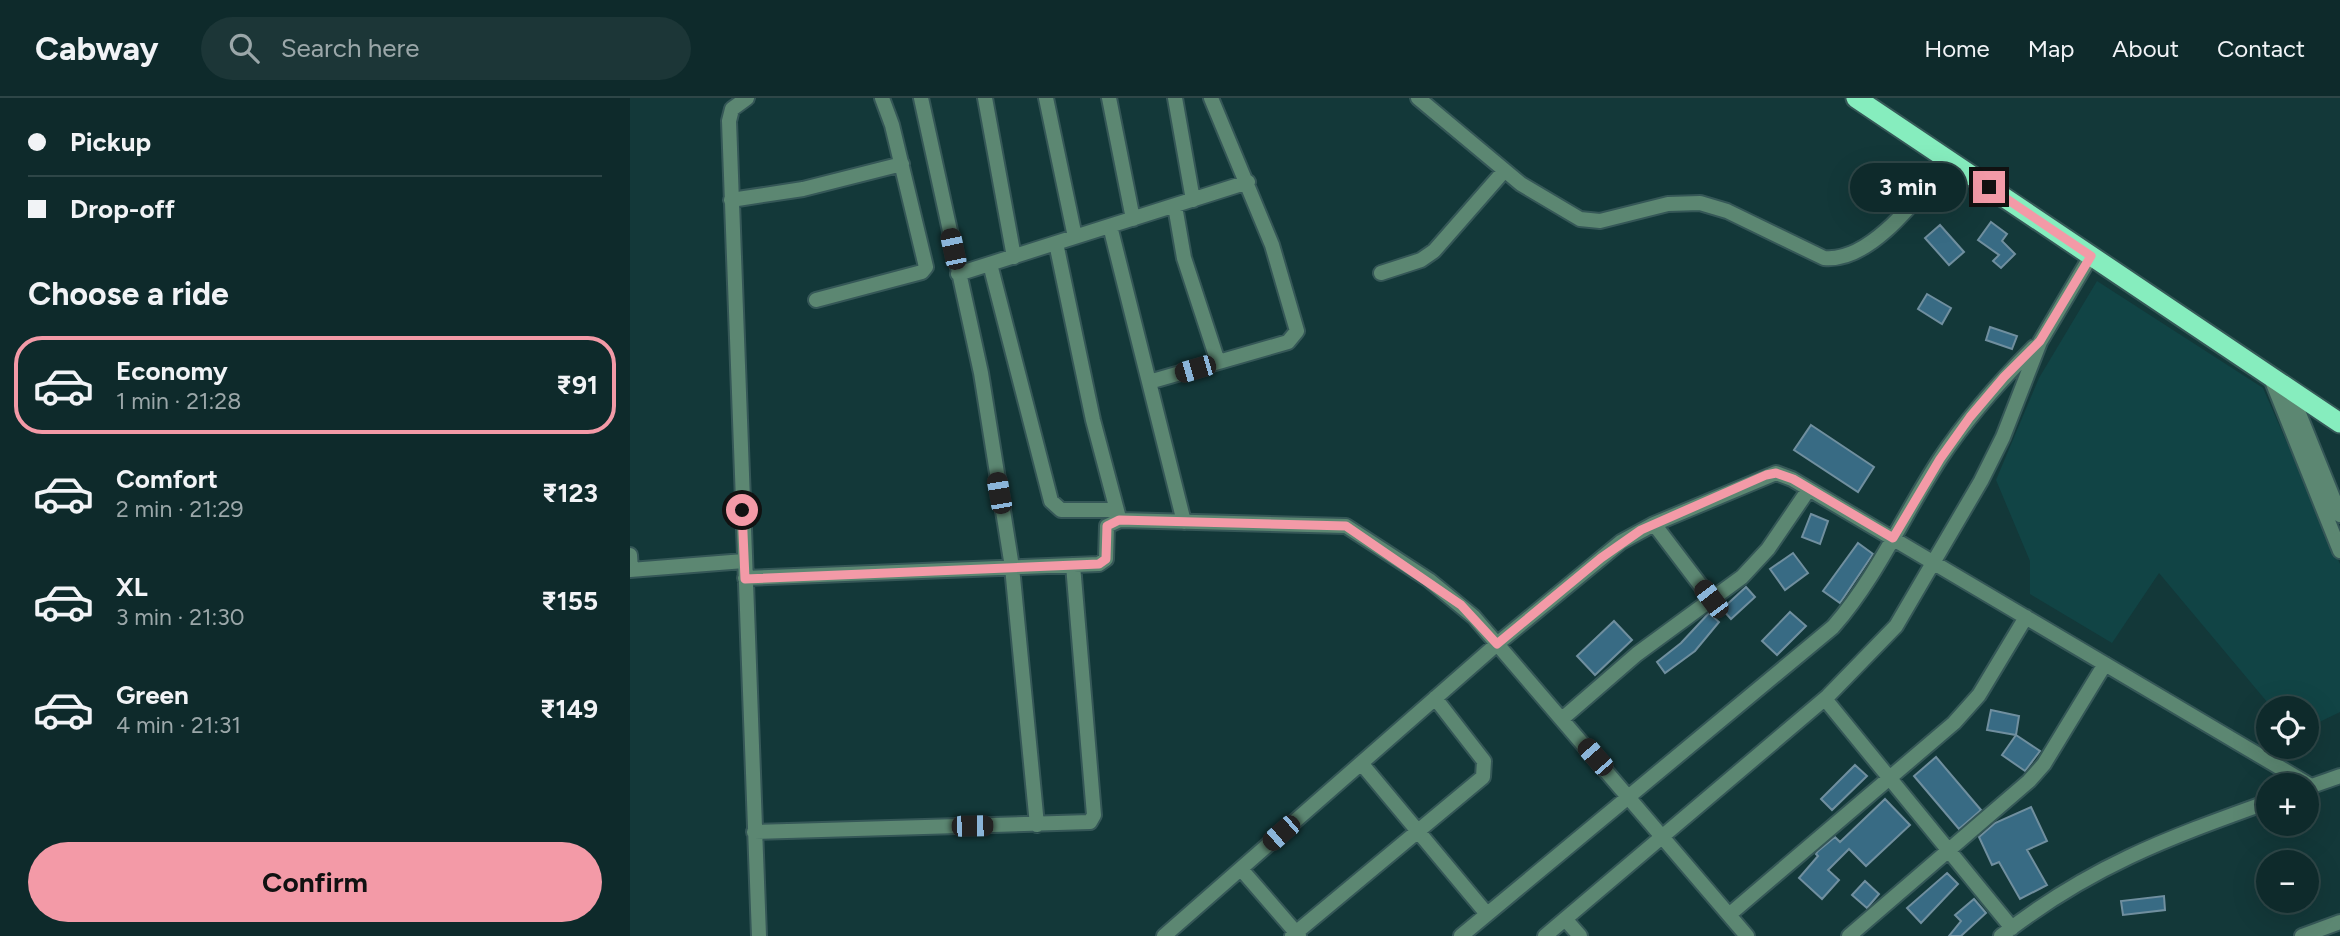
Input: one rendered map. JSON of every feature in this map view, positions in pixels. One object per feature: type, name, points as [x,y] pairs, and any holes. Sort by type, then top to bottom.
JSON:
[{"type":"highway","points":[[1856,98],[2340,423]]},
{"type":"street","points":[[747,98],[736,104],[730,114],[731,200],[759,936]]},
{"type":"street","points":[[816,300],[925,270],[926,263],[902,164],[882,98]]},
{"type":"street","points":[[921,98],[979,363],[1012,567],[1037,825]]},
{"type":"street","points":[[985,98],[1014,257]]},
{"type":"street","points":[[1046,98],[1075,237]]},
{"type":"street","points":[[1109,98],[1133,219]]},
{"type":"street","points":[[1175,98],[1193,200]]},
{"type":"street","points":[[1149,382],[1288,342],[1297,331],[1272,245],[1211,98]]},
{"type":"street","points":[[1418,98],[1504,171],[1580,219],[1600,221],[1668,204],[1700,203],[1727,211],[1814,254],[1831,259],[1872,241],[1891,228],[1948,160]]},
{"type":"street","points":[[731,200],[803,189],[902,164]]},
{"type":"street","points":[[1381,273],[1421,260],[1434,251],[1504,171]]},
{"type":"street","points":[[958,274],[1248,182]]},
{"type":"street","points":[[1175,206],[1191,284],[1218,362]]},
{"type":"street","points":[[1110,226],[1184,522]]},
{"type":"street","points":[[1056,243],[1091,408],[1118,515]]},
{"type":"street","points":[[1545,936],[1825,699],[1896,626],[2003,437],[2040,341],[2091,256]]},
{"type":"street","points":[[990,264],[1052,504],[1061,510],[1184,522],[1350,528],[1461,605],[1629,795],[1747,936]]},
{"type":"street","points":[[1461,936],[1833,627],[1859,595],[1940,459],[1970,417],[2040,341]]},
{"type":"street","points":[[2270,376],[2340,551]]},
{"type":"street","points":[[2289,389],[2340,515]]},
{"type":"street","points":[[1164,936],[1497,644],[1621,542],[1654,524],[1766,475],[1784,475],[1809,489],[2286,773]]},
{"type":"street","points":[[1562,719],[1637,654],[1757,562],[1809,489]]},
{"type":"street","points":[[745,579],[1073,565],[1105,561],[1106,529],[1118,515]]},
{"type":"street","points":[[1654,524],[1711,599]]},
{"type":"street","points":[[630,555],[631,570],[744,561]]},
{"type":"street","points":[[754,832],[1086,823],[1094,815],[1073,565]]},
{"type":"street","points":[[1730,914],[1954,723],[1972,704],[2026,617]]},
{"type":"street","points":[[1849,936],[2029,781],[2044,764],[2105,664]]},
{"type":"street","points":[[1241,869],[1296,935],[1480,780],[1486,768],[1484,761],[1435,698]]},
{"type":"street","points":[[1825,699],[1948,852],[2006,932],[2065,890],[2131,853],[2256,806]]},
{"type":"street","points":[[1362,763],[1487,914]]},
{"type":"street","points":[[2319,783],[2340,776]]},
{"type":"street","points":[[1566,919],[1580,936]]},
{"type":"street","points":[[2302,936],[2340,922]]},
{"type":"shaded area","points":[[2097,281],[2263,388],[2340,564],[2340,712],[2319,722],[2319,696],[2262,696],[2159,573],[2112,643],[2030,594],[2030,561],[1996,480],[2039,378]]},
{"type":"building","points":[[1991,222],[2007,234],[2002,241],[2015,254],[2001,268],[1993,261],[1999,255],[1978,240]]},
{"type":"building","points":[[1940,225],[1964,252],[1949,265],[1925,238]]},
{"type":"building","points":[[1927,294],[1951,308],[1942,324],[1918,309]]},
{"type":"building","points":[[1990,327],[2017,336],[2012,349],[1986,340]]},
{"type":"building","points":[[1811,425],[1874,467],[1858,492],[1794,450]]},
{"type":"building","points":[[1811,514],[1828,521],[1820,544],[1802,537]]},
{"type":"building","points":[[1858,543],[1873,554],[1840,603],[1823,591]]},
{"type":"building","points":[[1793,553],[1808,573],[1785,590],[1770,569]]},
{"type":"building","points":[[1746,587],[1755,597],[1731,619],[1722,609]]},
{"type":"building","points":[[1790,612],[1806,626],[1777,655],[1762,641]]},
{"type":"building","points":[[1709,613],[1719,622],[1695,651],[1665,673],[1657,662],[1681,643]]},
{"type":"building","points":[[1614,621],[1632,640],[1595,675],[1577,656]]},
{"type":"building","points":[[1991,710],[2019,716],[2016,735],[1987,730]]},
{"type":"building","points":[[2016,735],[2040,751],[2025,771],[2002,755]]},
{"type":"building","points":[[1936,757],[1981,810],[1959,829],[1914,776]]},
{"type":"building","points":[[1855,765],[1867,776],[1832,810],[1821,799]]},
{"type":"building","points":[[1885,799],[1910,825],[1866,866],[1849,849],[1828,870],[1839,880],[1822,899],[1799,878],[1818,856],[1818,851],[1835,837],[1840,842]]},
{"type":"building","points":[[2031,807],[2047,841],[2027,850],[2047,885],[2020,899],[1999,862],[1992,865],[1979,837],[1995,823]]},
{"type":"building","points":[[1947,873],[1958,884],[1921,923],[1907,908]]},
{"type":"building","points":[[1865,881],[1879,894],[1867,908],[1852,895]]},
{"type":"building","points":[[2164,896],[2165,910],[2123,915],[2121,901]]},
{"type":"building","points":[[1974,899],[1986,913],[1961,936],[1949,936],[1961,921],[1955,915]]},
{"type":"route","points":[[742,510],[745,579],[1099,564],[1106,559],[1107,526],[1119,520],[1346,526],[1429,580],[1461,605],[1497,644],[1621,542],[1641,530],[1766,475],[1776,473],[1793,479],[1893,538],[1940,459],[1970,417],[1989,393],[2040,341],[2091,256],[1989,187]]}]
